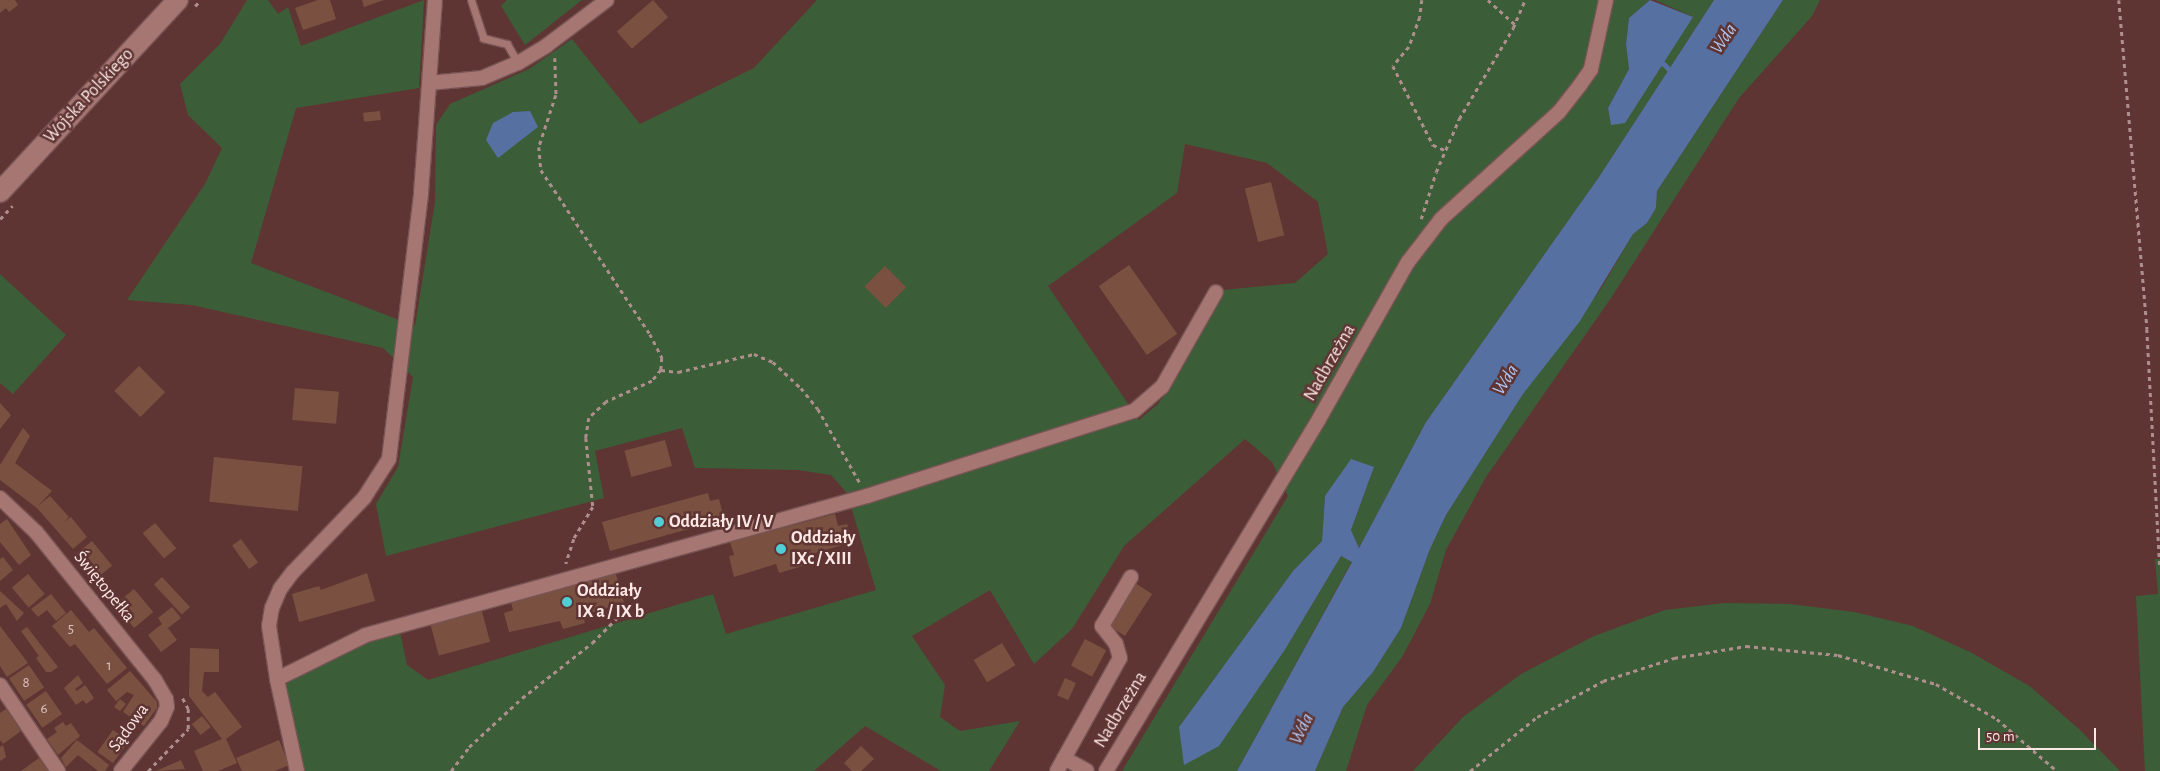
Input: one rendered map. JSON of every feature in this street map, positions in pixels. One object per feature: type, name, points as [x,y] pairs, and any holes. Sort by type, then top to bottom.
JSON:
[{"type":"street","name":"Wojska Polskiego","points":[[0,192],[178,0]]},
{"type":"street","points":[[297,771],[277,679],[269,626],[280,589],[364,498],[389,458],[421,193],[435,0]]},
{"type":"street","points":[[429,83],[482,78],[518,63],[549,44],[607,0]]},
{"type":"street","name":"Nadbrzeżna","points":[[1106,771],[1324,411],[1408,262],[1441,219],[1559,112],[1580,85],[1591,68],[1606,0]]},
{"type":"street","points":[[277,679],[366,635],[867,496],[1134,411],[1162,388],[1216,292]]},
{"type":"street","name":"Świętopełka","points":[[0,498],[36,532],[155,680],[167,707]]},
{"type":"street","points":[[1057,771],[1120,658],[1116,644],[1102,626],[1130,577]]},
{"type":"street","points":[[0,685],[58,771]]},
{"type":"street","name":"Sądowa","points":[[121,771],[161,722],[167,707]]},
{"type":"street","points":[[1064,758],[1087,771]]},
{"type":"lane","points":[[471,0],[483,38],[507,44],[518,63]]},
{"type":"path","points":[[1422,0],[1420,17],[1409,47],[1394,66],[1433,145],[1444,150]]},
{"type":"path","points":[[1488,0],[1515,24]]},
{"type":"path","points":[[1418,229],[1444,150],[1459,119],[1515,24],[1525,0]]},
{"type":"path","points":[[2119,0],[2147,329],[2160,569]]},
{"type":"path","points":[[549,44],[555,59],[558,82],[553,111],[539,147],[541,170],[650,334],[662,358],[661,370],[652,381],[606,402],[589,418],[586,438],[594,507],[574,539],[562,580]]},
{"type":"path","points":[[661,370],[678,372],[754,354],[773,362],[801,388],[818,409],[867,496]]},
{"type":"path","points":[[451,771],[469,747],[522,698],[592,643],[628,607]]},
{"type":"path","points":[[1470,771],[1537,717],[1603,681],[1674,658],[1746,646],[1838,655],[1936,684],[1997,719],[2057,771]]},
{"type":"green space","points":[[247,0],[268,0],[278,14],[288,7],[301,46],[424,0],[419,88],[296,108],[251,263],[415,326],[435,202],[436,125],[450,104],[529,69],[572,39],[640,124],[754,68],[817,0],[1650,0],[1629,18],[1626,44],[1629,69],[1608,108],[1611,125],[1693,17],[1655,0],[1714,0],[1599,177],[1426,422],[1359,548],[1351,530],[1374,467],[1325,496],[1322,541],[1293,571],[1179,727],[1286,648],[1341,556],[1352,561],[1237,771],[1122,771],[1288,496],[1272,462],[1245,439],[1124,546],[1072,629],[1034,664],[990,590],[912,636],[945,685],[940,717],[960,731],[1020,721],[989,771],[941,771],[865,726],[814,771],[305,771],[286,684],[336,654],[367,641],[400,632],[407,665],[428,680],[713,594],[726,634],[876,590],[847,493],[831,475],[798,470],[695,468],[682,428],[595,451],[604,498],[386,556],[376,504],[398,467],[413,377],[383,348],[192,305],[127,300],[205,184],[222,148],[188,115],[180,84],[220,44]],"holes":[[[1185,144],[1267,163],[1318,202],[1328,254],[1295,283],[1223,290],[1176,379],[1158,404],[1139,420],[1048,286],[1177,193]]]},
{"type":"green space","points":[[507,0],[582,0],[525,45],[501,6]]},
{"type":"green space","points":[[1783,0],[1820,0],[1812,16],[1739,98],[1611,298],[1486,477],[1446,550],[1430,604],[1402,657],[1367,705],[1346,771],[1315,771],[1343,707],[1373,672],[1401,628],[1430,549],[1446,515],[1523,394],[1602,287],[1633,234],[1647,223],[1656,208],[1657,191]]},
{"type":"green space","points":[[0,274],[66,335],[13,394],[0,383]]},
{"type":"green space","points":[[2155,559],[2160,559],[2160,771],[2145,771],[2136,596],[2158,594]]},
{"type":"green space","points":[[1724,603],[1790,604],[1854,612],[1913,626],[1972,653],[2031,687],[2080,730],[2120,771],[1413,771],[1463,717],[1521,674],[1594,636],[1665,610]]},
{"type":"water","points":[[1650,0],[1693,17],[1625,123],[1611,125],[1608,108],[1629,69],[1626,44],[1629,18]]},
{"type":"water","name":"Wda","points":[[1714,0],[1783,0],[1657,191],[1656,208],[1647,223],[1633,234],[1580,321],[1523,394],[1446,515],[1430,549],[1401,628],[1373,672],[1343,707],[1315,771],[1237,771],[1352,562],[1341,556],[1286,648],[1219,746],[1184,765],[1179,727],[1293,571],[1322,541],[1325,496],[1351,459],[1374,467],[1351,530],[1359,548],[1426,422],[1599,177]]},
{"type":"water","points":[[530,111],[538,127],[498,158],[486,140],[493,123],[513,112]]},
{"type":"building","points":[[0,0],[15,0],[18,5],[9,12],[6,8],[0,13]]},
{"type":"building","points":[[318,0],[330,0],[336,19],[303,30],[295,8]]},
{"type":"building","points":[[362,0],[384,0],[364,7]]},
{"type":"building","points":[[653,0],[668,17],[632,49],[617,31]]},
{"type":"building","points":[[380,111],[381,120],[364,122],[363,113]]},
{"type":"building","points":[[1271,182],[1284,235],[1258,242],[1245,189]]},
{"type":"building","points":[[1129,265],[1177,334],[1147,355],[1099,286]]},
{"type":"building","points":[[885,266],[906,287],[886,308],[864,287]]},
{"type":"building","points":[[139,366],[165,392],[140,417],[114,391]]},
{"type":"building","points":[[295,388],[339,392],[336,424],[292,420]]},
{"type":"building","points":[[0,403],[11,415],[0,429]]},
{"type":"building","points":[[23,428],[30,436],[15,463],[52,491],[38,506],[50,496],[69,517],[63,523],[71,517],[87,537],[73,549],[37,508],[0,480],[0,465]]},
{"type":"building","points":[[665,440],[672,466],[631,477],[624,451]]},
{"type":"building","points":[[214,457],[303,466],[298,511],[209,502]]},
{"type":"building","name":"Oddziały IV / V","points":[[708,493],[710,501],[719,499],[724,519],[610,551],[602,522]]},
{"type":"building","name":"Oddziały IXc / XIII","points":[[835,514],[838,526],[847,524],[853,542],[801,557],[803,566],[779,573],[776,564],[734,577],[729,556],[734,555],[730,542]]},
{"type":"building","points":[[7,519],[31,555],[19,565],[0,542],[0,524]]},
{"type":"building","points":[[155,523],[176,548],[164,559],[143,533]]},
{"type":"building","points":[[241,539],[258,562],[249,569],[232,545]]},
{"type":"building","points":[[92,541],[112,566],[96,579],[76,554]]},
{"type":"building","points":[[3,557],[13,570],[0,581],[0,559]]},
{"type":"building","name":"Oddziały IX a / IX b","points":[[615,571],[624,603],[583,615],[585,623],[563,629],[560,621],[509,632],[504,613],[513,610],[510,599]]},
{"type":"building","points":[[367,573],[375,601],[299,622],[292,594],[319,586],[321,590]]},
{"type":"building","points":[[28,574],[45,594],[29,607],[12,587]]},
{"type":"building","points":[[162,577],[190,607],[182,614],[154,585]]},
{"type":"building","points":[[1132,581],[1152,594],[1125,636],[1105,623]]},
{"type":"building","points":[[134,589],[153,612],[134,628],[115,605]]},
{"type":"building","points":[[0,591],[24,613],[17,621],[6,604],[0,608]]},
{"type":"building","points":[[51,594],[66,613],[56,621],[47,610],[38,617],[31,609]]},
{"type":"building","points":[[172,607],[181,618],[168,628],[177,640],[161,652],[148,635],[162,624],[158,618]]},
{"type":"building","points":[[481,608],[490,642],[439,656],[430,622]]},
{"type":"building","points":[[71,610],[89,632],[94,628],[127,668],[107,684],[75,644],[70,647],[52,626]]},
{"type":"building","points":[[0,626],[28,663],[7,677],[0,666]]},
{"type":"building","points":[[27,627],[58,667],[51,672],[46,672],[36,658],[39,656],[21,631]]},
{"type":"building","points":[[1085,639],[1106,650],[1092,677],[1071,665]]},
{"type":"building","points":[[1002,643],[1015,665],[987,682],[974,660]]},
{"type":"building","points":[[190,648],[219,649],[219,672],[204,672],[202,691],[208,697],[215,692],[242,727],[226,739],[237,763],[218,771],[203,771],[194,751],[222,739],[189,696]]},
{"type":"building","points":[[29,665],[44,687],[24,701],[9,678]]},
{"type":"building","points":[[130,671],[157,702],[157,708],[144,726],[123,712],[134,695],[127,692],[116,701],[107,690]]},
{"type":"building","points":[[78,675],[83,683],[75,689],[77,691],[85,685],[94,698],[86,704],[83,700],[76,705],[64,688]]},
{"type":"building","points":[[1065,678],[1076,683],[1068,700],[1057,695]]},
{"type":"building","points":[[46,691],[62,714],[42,728],[26,705]]},
{"type":"building","points":[[120,699],[126,704],[120,711],[114,707]]},
{"type":"building","points":[[6,709],[21,731],[3,744],[0,740],[0,713]]},
{"type":"building","points":[[202,716],[211,727],[201,735],[192,724]]},
{"type":"building","points":[[63,722],[66,726],[71,723],[80,736],[58,755],[47,739],[57,732],[54,728]]},
{"type":"building","points":[[113,730],[129,741],[113,763],[98,752]]},
{"type":"building","points":[[77,740],[109,765],[105,771],[98,771],[78,755],[66,767],[61,758]]},
{"type":"building","points":[[279,740],[289,765],[275,771],[242,771],[236,758]]},
{"type":"building","points":[[3,745],[6,757],[0,761],[0,747]]},
{"type":"building","points":[[861,746],[874,759],[861,771],[852,771],[844,763]]},
{"type":"building","points":[[39,758],[48,771],[21,771]]},
{"type":"building","points":[[181,760],[185,769],[156,771]]},
{"type":"waterway","points":[[1663,63],[1669,69]]},
{"type":"place","name":"Oddziały IV / V","points":[[659,522]]},
{"type":"place","name":"Oddziały IXc / XIII","points":[[781,549]]},
{"type":"place","name":"Oddziały IX a / IX b","points":[[567,602]]}]
